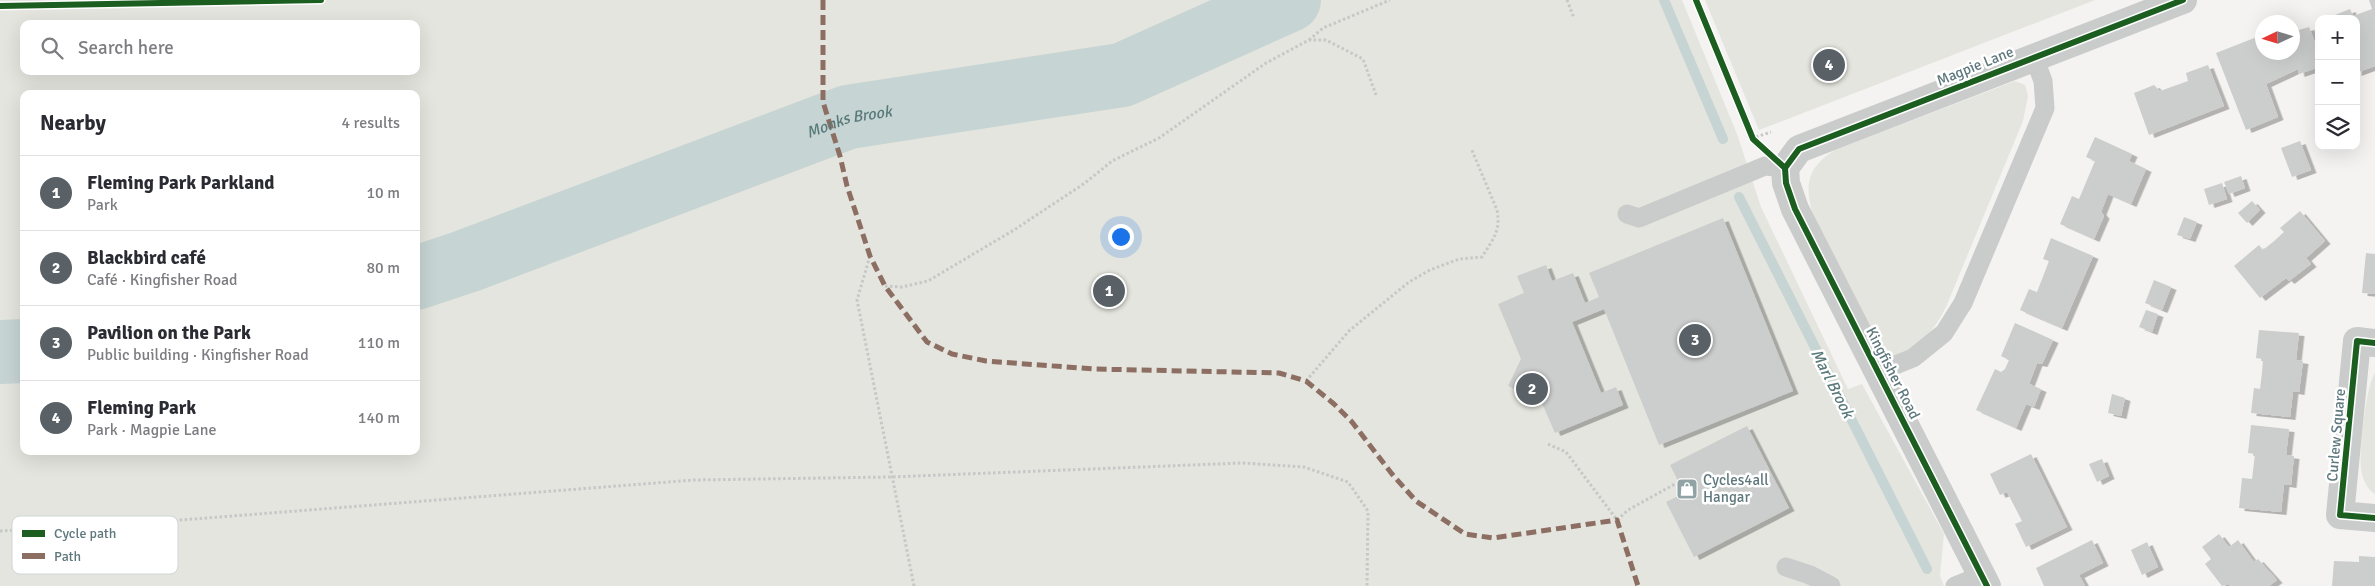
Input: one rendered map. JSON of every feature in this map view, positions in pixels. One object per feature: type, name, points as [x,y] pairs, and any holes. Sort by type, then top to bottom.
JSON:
[{"type":"street","name":"Magpie Lane","points":[[1785,168],[1799,149],[2034,56],[2183,0]]},
{"type":"street","name":"Kingfisher Road","points":[[1785,168],[1786,183],[1795,209],[1985,581]]},
{"type":"street","name":"Curlew Square","points":[[2375,343],[2357,341],[2340,515],[2375,518]]},
{"type":"lane","points":[[1878,372],[1913,358],[1944,333],[1964,303],[2044,108],[2043,81],[2034,56]]},
{"type":"lane","points":[[1627,214],[1639,218],[1765,166],[1785,168]]},
{"type":"lane","points":[[1786,567],[1810,575],[1831,586]]},
{"type":"lane","points":[[1955,586],[1985,581]]},
{"type":"path","points":[[885,286],[902,287],[928,281],[1014,230],[1085,183],[1112,162],[1159,138],[1266,63],[1309,40],[1323,28],[1390,0]]},
{"type":"path","points":[[1567,0],[1574,18]]},
{"type":"path","points":[[238,2],[257,2]]},
{"type":"path","points":[[1309,40],[1326,40],[1363,59],[1376,95]]},
{"type":"path","points":[[1749,129],[1753,138],[1785,168]]},
{"type":"path","points":[[1306,381],[1349,331],[1409,282],[1430,270],[1460,258],[1482,257],[1499,229],[1499,219],[1471,148]]},
{"type":"path","points":[[870,256],[857,300],[890,476],[914,586]]},
{"type":"path","points":[[1548,444],[1566,452],[1616,520],[1628,510],[1675,484]]},
{"type":"path","points":[[178,520],[694,480],[890,476],[1242,463],[1304,467],[1348,482],[1368,511],[1367,586]]},
{"type":"shaded area","points":[[0,0],[1682,0],[1737,134],[1761,207],[1848,389],[1862,384],[1944,534],[1940,576],[1944,586],[0,586]]},
{"type":"shaded area","points":[[1705,0],[2095,0],[1759,130]]},
{"type":"shaded area","points":[[2015,81],[2025,85],[2028,96],[2023,121],[1946,307],[1935,326],[1923,339],[1890,359],[1881,353],[1813,215],[1809,186],[1813,170],[1818,163],[1835,150]]},
{"type":"shaded area","points":[[2375,373],[2375,494],[2365,483],[2361,460],[2366,404]]},
{"type":"building","points":[[2369,0],[2375,0],[2375,66],[2360,72],[2360,15],[2356,15],[2372,9]]},
{"type":"building","points":[[2350,9],[2353,15],[2335,15]]},
{"type":"building","points":[[2309,27],[2315,43],[2315,68],[2299,74],[2298,69],[2266,84],[2278,117],[2246,130],[2216,53],[2255,38],[2255,60],[2300,60],[2300,30]]},
{"type":"building","points":[[2208,65],[2224,106],[2149,135],[2134,93],[2154,85],[2160,91],[2188,81],[2186,73]]},
{"type":"building","points":[[2095,137],[2132,154],[2129,161],[2146,169],[2131,204],[2108,194],[2101,212],[2104,216],[2094,239],[2060,224],[2072,196],[2079,199],[2095,161],[2086,157]]},
{"type":"building","points":[[2300,141],[2311,170],[2292,177],[2281,148]]},
{"type":"building","points":[[2241,176],[2245,188],[2229,194],[2224,182]]},
{"type":"building","points":[[2222,183],[2227,199],[2209,205],[2204,189]]},
{"type":"building","points":[[2252,201],[2260,210],[2247,223],[2238,213]]},
{"type":"building","points":[[2300,211],[2325,241],[2306,258],[2311,264],[2289,281],[2286,278],[2260,298],[2234,266],[2259,245],[2263,250],[2273,242],[2284,232],[2280,228]]},
{"type":"building","points":[[2184,217],[2197,222],[2190,239],[2177,235]]},
{"type":"building","points":[[1723,218],[1793,391],[1659,445],[1604,309],[1572,322],[1601,393],[1616,387],[1623,405],[1555,433],[1541,401],[1508,386],[1521,359],[1498,304],[1524,293],[1517,276],[1546,265],[1552,281],[1573,273],[1585,303],[1599,297],[1589,273]]},
{"type":"building","points":[[2051,238],[2093,256],[2062,328],[2020,310],[2029,289],[2037,292],[2049,261],[2043,259]]},
{"type":"building","points":[[2366,253],[2375,254],[2375,294],[2362,293]]},
{"type":"building","points":[[2154,280],[2171,287],[2162,310],[2145,303]]},
{"type":"building","points":[[2146,310],[2158,314],[2152,332],[2139,327]]},
{"type":"building","points":[[2015,323],[2053,340],[2042,364],[2037,363],[2029,384],[2041,389],[2034,407],[2026,404],[2016,428],[1976,410],[1995,369],[2001,372],[2005,369],[2009,360],[2001,356]]},
{"type":"building","points":[[2259,330],[2299,333],[2296,360],[2303,361],[2299,392],[2293,391],[2290,417],[2251,413],[2254,388],[2260,389],[2262,373],[2263,359],[2256,358]]},
{"type":"building","points":[[2112,394],[2125,398],[2121,416],[2108,413]]},
{"type":"building","points":[[2251,425],[2289,429],[2286,455],[2294,456],[2291,485],[2284,484],[2281,512],[2239,508],[2242,478],[2252,479],[2255,454],[2248,453]]},
{"type":"building","points":[[1747,426],[1789,508],[1694,557],[1666,502],[1684,493],[1670,465]]},
{"type":"building","points":[[2031,454],[2067,527],[2026,547],[2015,524],[2022,521],[2007,492],[2000,495],[1990,474]]},
{"type":"building","points":[[2102,459],[2109,476],[2097,482],[2089,464]]},
{"type":"building","points":[[2219,534],[2229,547],[2238,540],[2254,562],[2258,559],[2277,580],[2269,586],[2230,586],[2229,584],[2222,586],[2205,564],[2211,559],[2202,547]]},
{"type":"building","points":[[2092,540],[2103,563],[2079,575],[2085,586],[2044,586],[2036,568]]},
{"type":"building","points":[[2147,542],[2158,567],[2142,575],[2131,550]]},
{"type":"building","points":[[2359,556],[2375,557],[2375,586],[2332,586],[2334,561],[2359,562]]},
{"type":"waterway","name":"Monks Brook","points":[[420,277],[467,261],[848,117],[1122,75],[1289,0]]},
{"type":"waterway","name":"Marl Brook","points":[[1664,0],[1723,139]]},
{"type":"waterway","name":"Marl Brook","points":[[1739,197],[1927,569]]},
{"type":"waterway","name":"Monks Brook","points":[[0,352],[20,351]]},
{"type":"marked path","points":[[823,0],[823,102],[840,156],[847,186],[870,256],[885,286],[927,342],[952,354],[986,361],[1094,369],[1279,373],[1306,381],[1352,422],[1392,474],[1416,501],[1465,534],[1493,538],[1617,520],[1638,586]]},
{"type":"cycle path","points":[[0,6],[321,0]]},
{"type":"cycle path","points":[[1696,0],[1753,139],[1785,168]]},
{"type":"cycle path","points":[[1785,168],[1799,149],[2183,0]]},
{"type":"cycle path","points":[[1785,168],[1786,183],[1795,209],[1987,586]]},
{"type":"cycle path","points":[[2375,343],[2357,341],[2340,515],[2375,518]]},
{"type":"place","name":"Fleming Park","points":[[1829,65]]},
{"type":"place","name":"Fleming Park Parkland","points":[[1109,291]]},
{"type":"place","name":"Pavilion on the Park","points":[[1695,340]]},
{"type":"place","name":"Blackbird café","points":[[1532,389]]},
{"type":"place","name":"Cycles4all Hangar","points":[[1687,489]]}]
